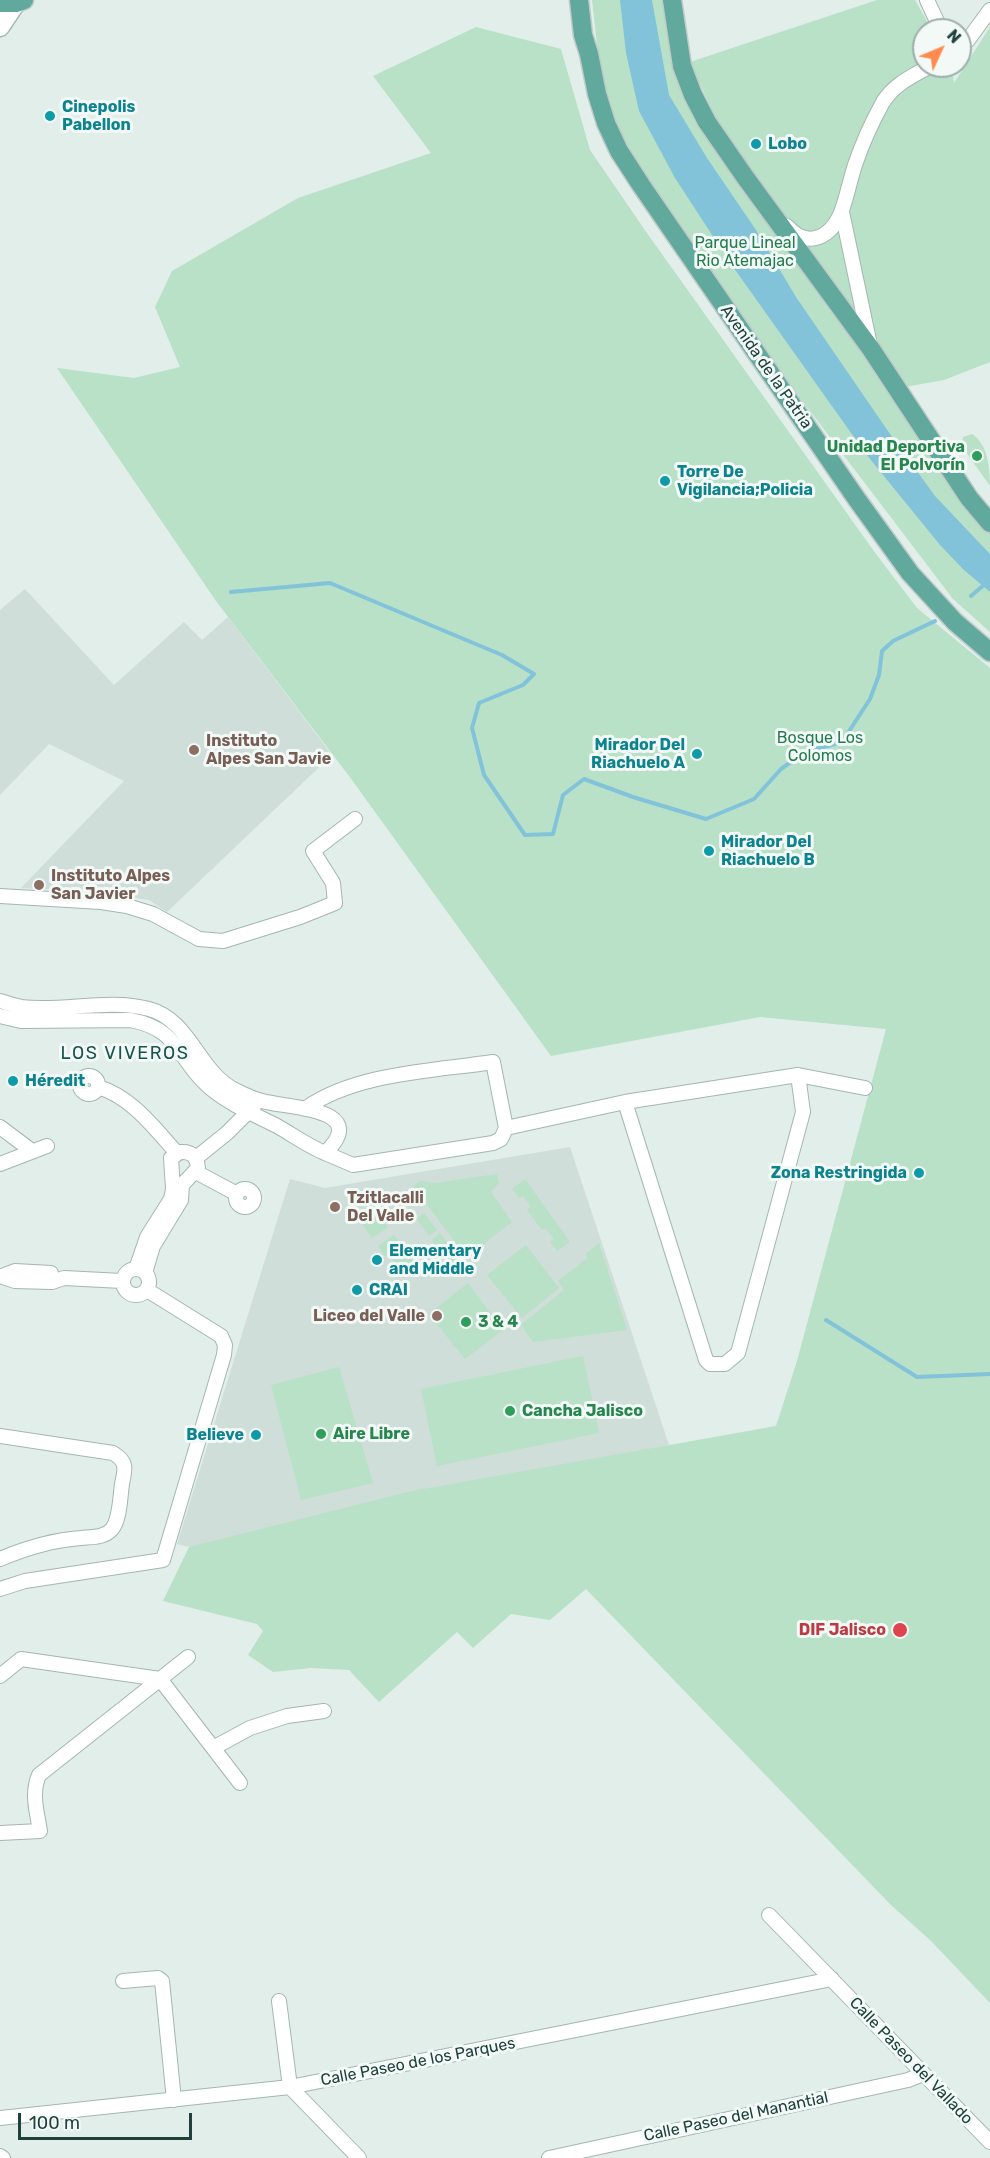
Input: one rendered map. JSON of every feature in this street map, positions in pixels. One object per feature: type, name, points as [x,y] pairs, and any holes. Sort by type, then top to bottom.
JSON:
[{"type":"main road","name":"Avenida de la Patria","points":[[579,0],[583,35],[597,94],[606,123],[619,151],[856,498],[910,573],[955,622],[990,652]]},
{"type":"main road","name":"Avenida de la Patria","points":[[587,0],[591,34],[589,54]]},
{"type":"main road","points":[[672,0],[682,66],[707,122],[870,349],[969,498],[990,523]]},
{"type":"main road","points":[[0,27],[13,2]]},
{"type":"street","points":[[927,0],[935,18]]},
{"type":"street","points":[[972,35],[990,10]]},
{"type":"street","points":[[745,177],[795,235],[814,239],[822,236],[842,212],[855,165],[884,101],[901,83],[912,77]]},
{"type":"street","points":[[842,212],[870,349]]},
{"type":"street","points":[[0,896],[101,902],[127,906],[153,914],[199,939],[223,941],[300,917],[335,903],[333,884],[313,852],[355,819]]},
{"type":"street","points":[[0,1001],[22,1007],[132,1005],[152,1010],[167,1018],[185,1034],[217,1077],[234,1090],[255,1098],[319,1111],[329,1116],[338,1124],[338,1134],[334,1144],[325,1153]]},
{"type":"street","points":[[97,1006],[99,1020]]},
{"type":"street","points":[[0,1016],[21,1021],[130,1020],[146,1023],[175,1043],[207,1085],[225,1100],[325,1153],[353,1165],[493,1143],[501,1139],[506,1128],[494,1062],[378,1079],[322,1097],[306,1108]]},
{"type":"street","points":[[506,1128],[625,1102],[798,1075],[865,1088]]},
{"type":"street","points":[[625,1102],[706,1360],[710,1364],[725,1364],[738,1353],[803,1112],[798,1075]]},
{"type":"street","points":[[99,1087],[112,1091],[122,1099],[127,1112],[174,1155],[171,1199],[147,1237],[141,1271]]},
{"type":"street","points":[[141,1271],[153,1246],[181,1200],[182,1185],[194,1161],[246,1110],[255,1098]]},
{"type":"street","points":[[0,1127],[32,1151]]},
{"type":"street","points":[[0,1164],[47,1146]]},
{"type":"street","points":[[174,1155],[185,1152],[237,1194]]},
{"type":"street","points":[[129,1270],[141,1271],[148,1278],[147,1290],[143,1294],[131,1295],[123,1287],[124,1275],[129,1270]]},
{"type":"street","points":[[1,1276],[15,1271],[51,1273],[64,1278],[122,1281]]},
{"type":"street","points":[[0,1589],[25,1581],[163,1560],[224,1355],[225,1345],[220,1336],[147,1290]]},
{"type":"street","points":[[0,1436],[113,1453],[121,1458],[125,1468],[116,1524],[110,1532],[99,1536],[74,1538],[26,1548],[0,1559]]},
{"type":"street","points":[[0,1833],[40,1831],[35,1802],[35,1785],[39,1775],[188,1657]]},
{"type":"street","points":[[0,1676],[21,1659],[160,1679],[240,1783]]},
{"type":"street","points":[[213,1748],[250,1728],[287,1716],[324,1711]]},
{"type":"street","name":"Calle Paseo del Vallado","points":[[769,1915],[990,2142]]},
{"type":"street","points":[[123,1982],[158,1978],[162,1981],[174,2100]]},
{"type":"street","name":"Calle Paseo de los Parques","points":[[0,2118],[290,2087],[832,1979]]},
{"type":"street","points":[[279,2001],[290,2087],[359,2158]]},
{"type":"street","name":"Calle Paseo del Manantial","points":[[549,2158],[908,2080],[923,2074]]},
{"type":"shaded area","name":"Instituto Alpes San Javie","points":[[25,589],[114,685],[184,622],[202,640],[228,617],[332,755],[167,912],[149,900],[84,891],[21,888],[124,781],[49,744],[0,795],[0,610]]},
{"type":"shaded area","name":"Liceo del Valle","points":[[570,1147],[669,1445],[189,1547],[177,1544],[290,1179],[325,1188]]},
{"type":"green space","name":"Parque Lineal Rio Atemajac","points":[[592,0],[667,0],[681,79],[990,529],[990,632],[953,599],[788,382],[676,229],[625,146],[602,89]]},
{"type":"green space","points":[[877,0],[915,0],[925,18],[912,18],[912,78],[953,78],[954,83],[957,78],[972,78],[972,55],[990,27],[990,362],[944,380],[899,388],[719,125],[690,62]]},
{"type":"green space","name":"Bosque Los Colomos","points":[[476,27],[561,49],[590,150],[649,236],[917,608],[990,668],[990,2003],[931,1941],[890,1904],[586,1589],[550,1620],[511,1614],[473,1648],[457,1632],[379,1702],[349,1670],[311,1668],[273,1672],[248,1655],[263,1631],[257,1624],[163,1601],[189,1547],[412,1491],[776,1426],[797,1361],[886,1029],[760,1017],[551,1056],[352,780],[216,601],[57,368],[134,378],[180,367],[155,307],[172,271],[298,198],[431,153],[373,76]]},
{"type":"green space","name":"Unidad Deportiva El Polvorín","points":[[972,434],[985,450],[989,465],[990,486],[961,445],[963,437]]},
{"type":"green space","points":[[497,1174],[499,1184],[491,1192],[512,1222],[477,1249],[472,1244],[462,1251],[424,1201],[417,1199],[413,1191],[414,1185],[421,1181],[435,1183]]},
{"type":"green space","points":[[525,1179],[570,1242],[557,1251],[550,1242],[554,1239],[545,1228],[542,1230],[527,1210],[531,1207],[523,1196],[519,1198],[512,1189]]},
{"type":"green space","points":[[378,1213],[388,1227],[372,1238],[362,1224]]},
{"type":"green space","points":[[424,1213],[437,1230],[429,1236],[417,1219]]},
{"type":"green space","points":[[440,1233],[464,1266],[453,1274],[445,1264],[448,1261],[432,1240]]},
{"type":"green space","points":[[394,1235],[416,1266],[400,1277],[393,1267],[396,1264],[389,1254],[385,1256],[378,1246]]},
{"type":"green space","points":[[599,1243],[627,1330],[533,1342],[521,1325],[564,1290],[558,1281],[588,1258],[586,1254]]},
{"type":"green space","points":[[526,1245],[559,1288],[522,1318],[487,1275]]},
{"type":"green space","name":"3 & 4","points":[[468,1283],[503,1330],[465,1359],[429,1314]]},
{"type":"green space","name":"Cancha Jalisco","points":[[583,1356],[599,1433],[437,1466],[421,1389]]},
{"type":"green space","name":"Aire Libre","points":[[339,1367],[373,1483],[301,1500],[271,1385]]},
{"type":"water","points":[[620,0],[652,0],[669,95],[796,297],[890,434],[935,496],[990,554],[990,592],[940,545],[866,454],[731,264],[675,178],[639,111],[626,53]]},
{"type":"waterway","points":[[231,592],[330,583],[502,655],[534,674],[523,685],[479,703],[472,728],[484,775],[525,835],[553,834],[563,795],[584,779],[633,797],[706,819],[754,799],[781,769],[805,752],[842,742],[870,699],[879,675],[882,651],[893,641],[935,621]]},
{"type":"waterway","points":[[971,596],[985,584]]},
{"type":"waterway","points":[[826,1320],[917,1377],[990,1374]]},
{"type":"place","name":"Cinepolis Pabellon","points":[[50,116]]},
{"type":"place","name":"Lobo","points":[[756,144]]},
{"type":"place","name":"Unidad Deportiva El Polvorín","points":[[977,456]]},
{"type":"place","name":"Torre De Vigilancia;Policia","points":[[665,481]]},
{"type":"place","name":"Instituto Alpes San Javie","points":[[194,750]]},
{"type":"place","name":"Mirador Del Riachuelo A","points":[[697,754]]},
{"type":"place","name":"Mirador Del Riachuelo B","points":[[709,851]]},
{"type":"place","name":"Instituto Alpes San Javier","points":[[39,885]]},
{"type":"place","name":"Héredit","points":[[13,1081]]},
{"type":"place","name":"Zona Restringida","points":[[919,1173]]},
{"type":"place","name":"Tzitlacalli Del Valle","points":[[335,1207]]},
{"type":"place","name":"Elementary and Middle","points":[[377,1260]]},
{"type":"place","name":"CRAI","points":[[357,1290]]},
{"type":"place","name":"Liceo del Valle","points":[[437,1316]]},
{"type":"place","name":"3 & 4","points":[[466,1322]]},
{"type":"place","name":"Cancha Jalisco","points":[[510,1411]]},
{"type":"place","name":"Aire Libre","points":[[321,1434]]},
{"type":"place","name":"Believe","points":[[256,1435]]},
{"type":"place","name":"DIF Jalisco","points":[[900,1630]]},
{"type":"district","name":"LOS VIVEROS","points":[[125,1054]]}]
